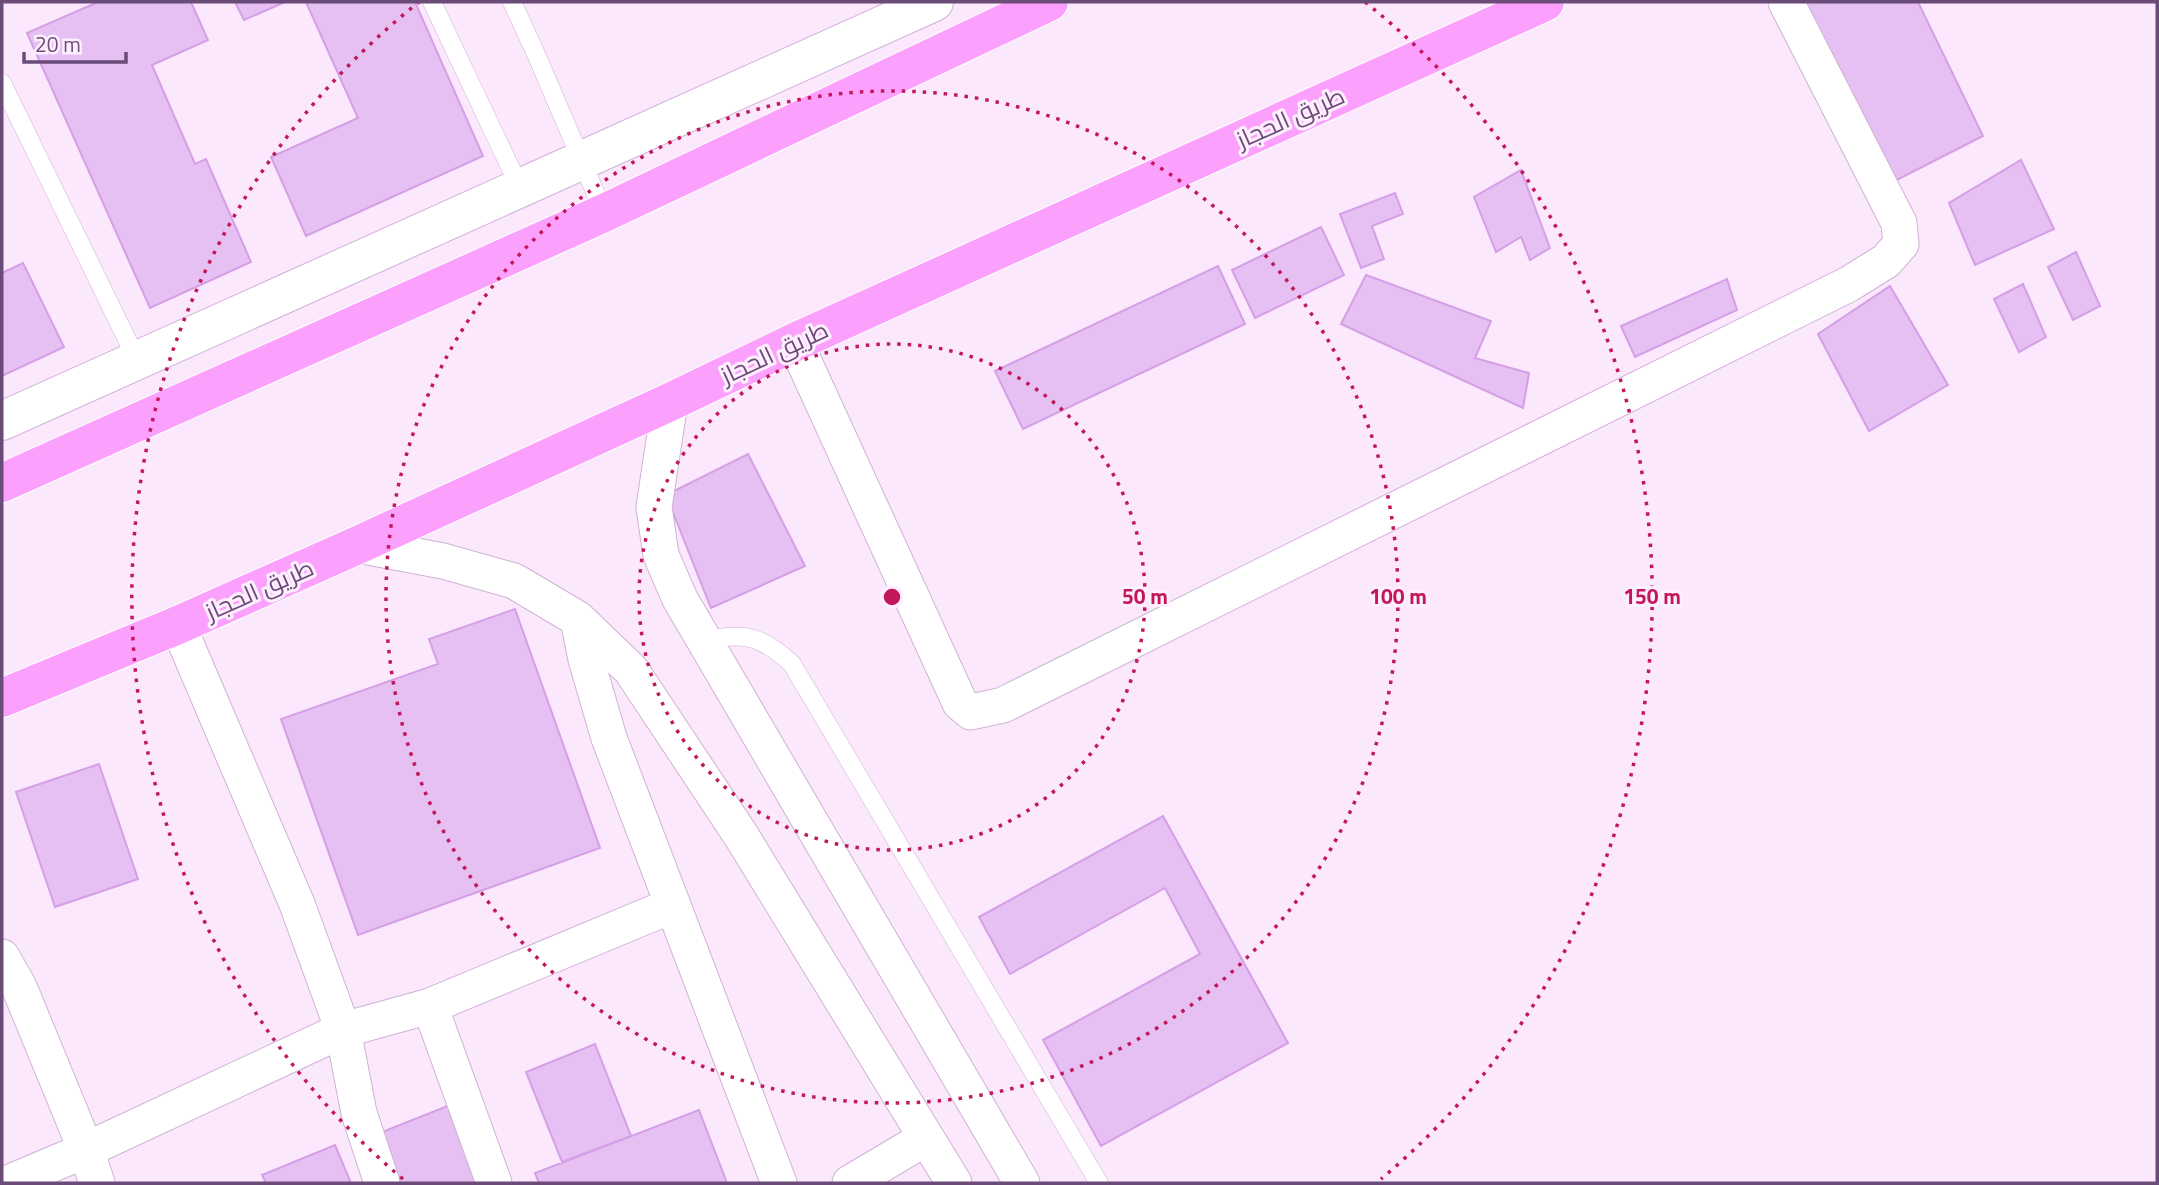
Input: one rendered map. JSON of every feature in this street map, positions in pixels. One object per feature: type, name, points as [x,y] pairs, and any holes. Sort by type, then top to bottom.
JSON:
[{"type":"main road","points":[[2,421],[934,2]]},
{"type":"main road","points":[[2,484],[604,213],[1049,2]]},
{"type":"main road","name":"طريق الحجاز","points":[[2,698],[178,625],[358,545],[795,342],[1545,2]]},
{"type":"street","points":[[795,342],[960,703],[971,712],[1003,705],[1849,284],[1886,261],[1901,244],[1899,223],[1786,2]]},
{"type":"street","points":[[670,402],[654,507],[661,555],[680,599],[1022,1183]]},
{"type":"street","points":[[358,545],[443,561],[514,582],[578,619],[631,670],[742,837],[954,1183]]},
{"type":"street","points":[[578,619],[589,673],[608,738],[779,1183]]},
{"type":"street","points":[[178,625],[297,904],[343,1030],[359,1113],[382,1183]]},
{"type":"street","points":[[8,1183],[86,1150],[343,1030],[430,1006],[673,905]]},
{"type":"street","points":[[2,957],[19,987],[97,1183]]},
{"type":"street","points":[[430,1006],[494,1183]]},
{"type":"street","points":[[850,1183],[926,1138]]},
{"type":"lane","points":[[432,2],[520,188]]},
{"type":"lane","points":[[512,2],[604,213]]},
{"type":"lane","points":[[2,83],[137,360]]},
{"type":"lane","points":[[705,641],[729,635],[752,637],[774,647],[792,664],[1099,1183]]},
{"type":"building","points":[[98,2],[191,2],[208,40],[152,65],[195,164],[206,159],[251,262],[150,308],[27,33]]},
{"type":"building","points":[[235,2],[285,2],[244,20]]},
{"type":"building","points":[[306,2],[415,2],[483,156],[306,236],[271,157],[358,118]]},
{"type":"building","points":[[1795,2],[1918,2],[1983,136],[1887,185]]},
{"type":"building","points":[[2021,160],[2054,229],[1975,265],[1949,203]]},
{"type":"building","points":[[1521,170],[1550,248],[1530,260],[1521,237],[1496,252],[1474,197]]},
{"type":"building","points":[[1395,193],[1403,214],[1372,226],[1384,259],[1361,268],[1340,214]]},
{"type":"building","points":[[1321,227],[1344,275],[1255,318],[1232,270]]},
{"type":"building","points":[[2076,252],[2100,306],[2073,320],[2048,267]]},
{"type":"building","points":[[23,263],[64,347],[2,376],[2,273]]},
{"type":"building","points":[[1218,266],[1245,324],[1023,429],[995,371]]},
{"type":"building","points":[[1366,275],[1491,321],[1475,358],[1529,373],[1523,408],[1341,324]]},
{"type":"building","points":[[1727,279],[1737,310],[1635,357],[1621,326]]},
{"type":"building","points":[[2023,284],[2046,337],[2019,352],[1994,299]]},
{"type":"building","points":[[1890,286],[1948,385],[1869,431],[1818,334]]},
{"type":"building","points":[[748,454],[805,566],[711,608],[666,495]]},
{"type":"building","points":[[515,609],[600,848],[358,935],[281,719],[438,664],[429,639]]},
{"type":"building","points":[[99,764],[138,879],[55,907],[16,792]]},
{"type":"building","points":[[1163,816],[1288,1043],[1101,1146],[1043,1040],[1200,954],[1165,888],[1010,974],[979,917]]},
{"type":"building","points":[[595,1044],[631,1136],[562,1162],[526,1072]]},
{"type":"building","points":[[450,1105],[481,1183],[396,1183],[377,1134]]},
{"type":"building","points":[[699,1110],[727,1183],[539,1183],[535,1173]]},
{"type":"building","points":[[335,1145],[351,1183],[266,1183],[262,1175]]}]
